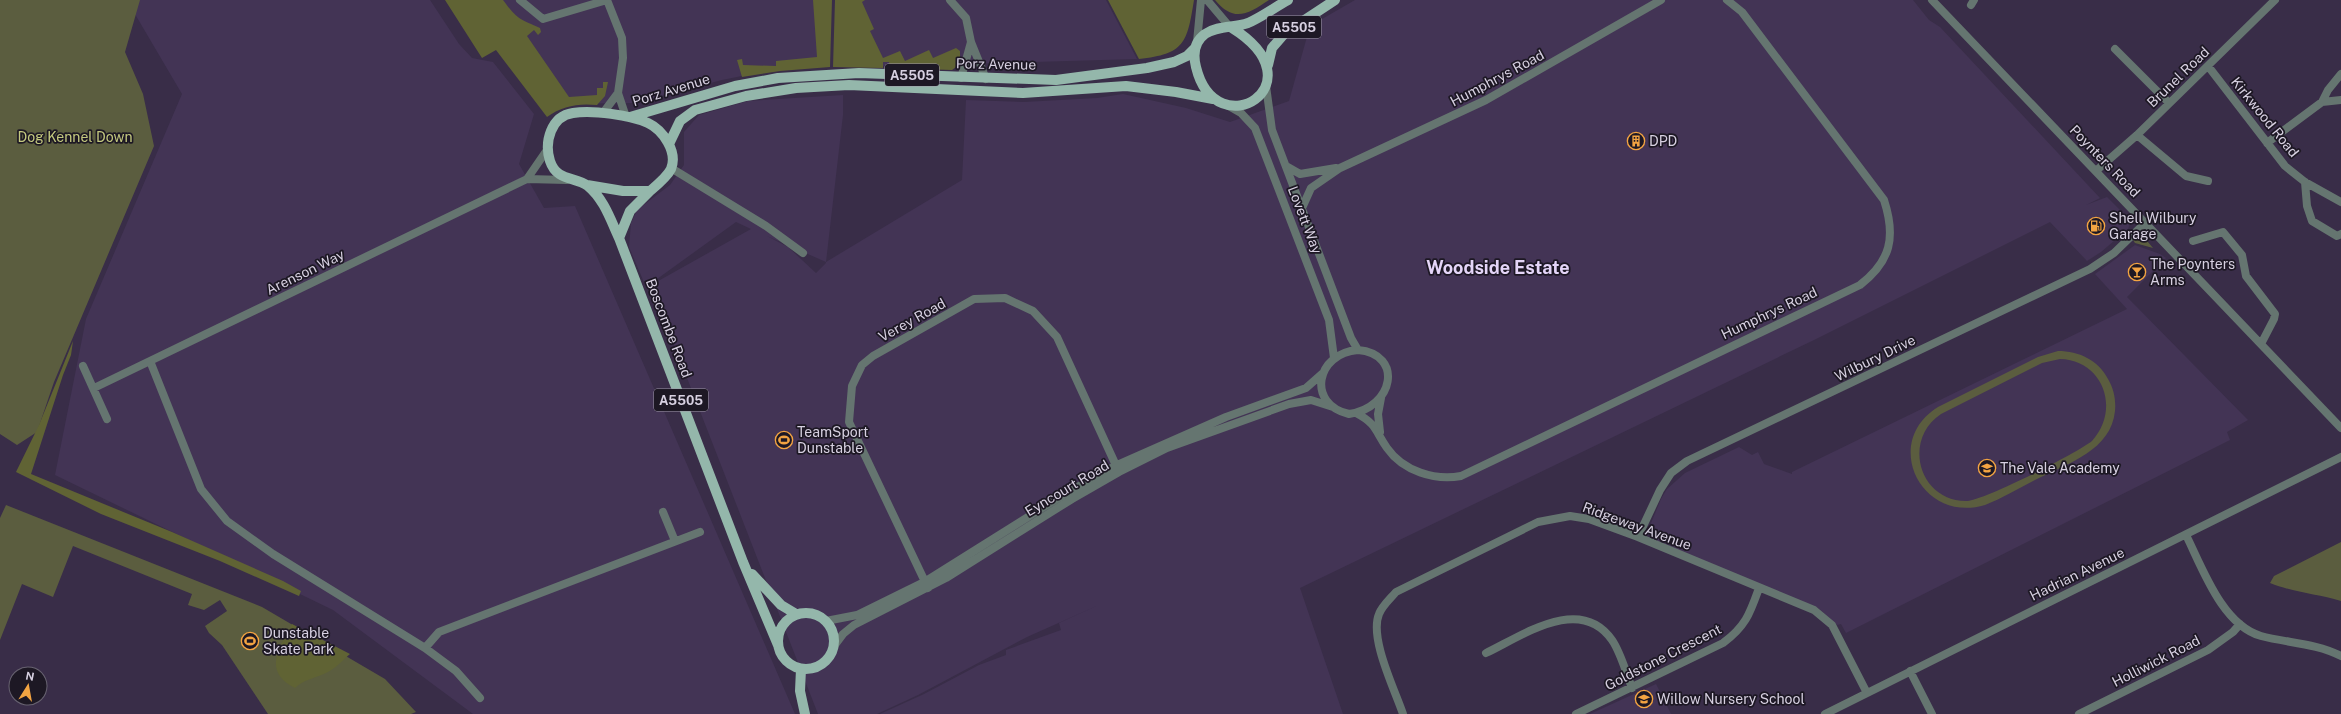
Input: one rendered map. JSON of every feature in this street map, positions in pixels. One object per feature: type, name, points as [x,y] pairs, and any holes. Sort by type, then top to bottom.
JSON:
[{"type":"main road","name":"A5505","points":[[1288,0],[1249,22],[1215,29],[1204,34],[1196,45],[1194,59],[1197,74],[1202,86],[1213,99],[1227,105],[1240,106],[1248,104],[1262,94],[1269,76],[1268,65],[1272,48],[1285,33],[1335,0]]},
{"type":"main road","name":"A5505","points":[[1230,27],[1242,34],[1257,49],[1268,65]]},
{"type":"main road","name":"Porz Avenue","points":[[627,117],[735,86],[778,78],[859,73],[986,79],[1056,80],[1104,75],[1174,62],[1187,56],[1196,45]]},
{"type":"main road","name":"Porz Avenue","points":[[669,144],[680,121],[695,110],[746,96],[796,88],[849,85],[1023,93],[1126,86],[1176,92],[1213,99]]},
{"type":"main road","name":"A5505","points":[[650,191],[623,191],[587,186],[570,180],[555,172],[547,150],[549,133],[559,119],[572,113],[603,113],[627,117],[648,123],[660,132],[669,144]]},
{"type":"main road","points":[[619,238],[630,211],[671,168],[672,156],[669,144]]},
{"type":"main road","name":"Boscombe Road","points":[[587,186],[600,199],[619,238],[743,562],[778,645]]},
{"type":"main road","name":"Boscombe Road","points":[[743,562],[759,583],[781,605],[796,614]]},
{"type":"main road","points":[[778,645],[782,626],[788,619],[796,614],[807,613],[817,615],[826,621],[831,628],[834,646],[826,661],[810,669],[801,669],[800,691],[805,714]]},
{"type":"main road","name":"A5505","points":[[778,645],[786,661],[801,669]]},
{"type":"street","points":[[520,0],[543,19],[607,0],[622,38],[623,58],[618,93],[627,117]]},
{"type":"street","points":[[950,0],[966,18],[971,42],[986,79]]},
{"type":"street","points":[[1196,45],[1201,0]]},
{"type":"street","points":[[1207,0],[1230,27]]},
{"type":"street","name":"Humphrys Road","points":[[1302,208],[1311,188],[1340,168],[1486,100],[1661,0]]},
{"type":"street","name":"Humphrys Road","points":[[1356,413],[1372,422],[1394,456],[1406,466],[1440,479],[1461,476],[1860,285],[1878,269],[1887,252],[1891,232],[1890,218],[1884,200],[1742,12],[1727,0]]},
{"type":"street","name":"Poynters Road","points":[[1932,0],[2097,170],[2341,428]]},
{"type":"street","name":"Brunel Road","points":[[2097,170],[2137,135],[2208,66],[2270,1]]},
{"type":"street","points":[[961,78],[971,42]]},
{"type":"street","points":[[2115,48],[2169,103]]},
{"type":"street","name":"Kirkwood Road","points":[[2208,66],[2285,166],[2305,182],[2341,202]]},
{"type":"street","points":[[2267,143],[2322,102],[2328,90],[2341,74]]},
{"type":"street","name":"Lovett Way","points":[[1266,86],[1272,130],[1351,338],[1358,350]]},
{"type":"street","points":[[603,113],[618,93]]},
{"type":"street","points":[[2322,102],[2341,100]]},
{"type":"street","name":"Lovett Way","points":[[1227,105],[1241,112],[1255,128],[1329,320],[1334,358]]},
{"type":"street","points":[[2137,135],[2186,176],[2208,181]]},
{"type":"street","name":"Arenson Way","points":[[527,179],[547,150]]},
{"type":"street","name":"Humphrys Road","points":[[1286,166],[1300,174],[1340,168]]},
{"type":"street","points":[[671,168],[766,226],[803,253]]},
{"type":"street","name":"Arenson Way","points":[[94,388],[527,179],[570,180]]},
{"type":"street","points":[[2305,182],[2307,206],[2312,222],[2337,236],[2341,234]]},
{"type":"street","name":"Wilbury Drive","points":[[1638,537],[1660,490],[1671,473],[1688,461],[2090,269],[2114,253],[2146,222]]},
{"type":"street","points":[[2193,241],[2223,232],[2242,255],[2246,276],[2275,314],[2274,319],[2261,344]]},
{"type":"street","name":"Verey Road","points":[[927,585],[849,422],[850,403],[855,380],[862,365],[873,356],[974,300],[1005,298],[1033,311],[1057,336],[1117,469]]},
{"type":"street","points":[[1358,350],[1373,354],[1384,364],[1388,374],[1388,384],[1381,398],[1376,403],[1356,413],[1341,412],[1333,407],[1323,394],[1323,373],[1334,358],[1346,352],[1358,350]]},
{"type":"street","points":[[150,361],[201,489],[227,521],[273,554],[426,648],[456,670],[480,698]]},
{"type":"street","points":[[83,366],[107,419]]},
{"type":"street","name":"Eyncourt Road","points":[[834,646],[843,634],[854,625],[927,585],[1063,495],[1226,417],[1306,388],[1323,373]]},
{"type":"street","name":"Humphrys Road","points":[[1381,398],[1378,414],[1381,436]]},
{"type":"street","name":"Eyncourt Road","points":[[1117,469],[1168,448],[1289,404],[1311,400],[1333,407]]},
{"type":"street","name":"Hadrian Avenue","points":[[1825,714],[2341,457]]},
{"type":"street","points":[[664,512],[675,541]]},
{"type":"street","name":"Ridgeway Avenue","points":[[1403,714],[1376,636],[1378,615],[1396,592],[1538,522],[1552,518],[1570,516],[1589,520],[1638,537],[1814,610],[1832,625],[1867,693]]},
{"type":"street","points":[[426,648],[439,632],[700,532]]},
{"type":"street","points":[[2186,535],[2225,610],[2240,624],[2259,636],[2304,644],[2341,656]]},
{"type":"street","name":"Eyncourt Road","points":[[826,621],[857,615],[927,585]]},
{"type":"street","name":"Goldstone Crescent","points":[[1576,714],[1723,644],[1738,632],[1750,614],[1760,588]]},
{"type":"street","points":[[1486,653],[1556,620],[1576,618],[1595,624],[1612,640],[1632,688]]},
{"type":"street","name":"Holliwick Road","points":[[2079,714],[2208,650],[2233,632],[2240,624]]},
{"type":"street","points":[[1910,671],[1932,714]]},
{"type":"shaded area","points":[[138,0],[430,0],[459,44],[472,58],[493,62],[534,114],[519,164],[544,208],[575,206],[795,714],[473,714],[333,610],[55,475],[86,319],[182,94],[132,9]]},
{"type":"shaded area","points":[[493,0],[819,0],[825,59],[722,80],[634,103],[554,104]]},
{"type":"shaded area","points":[[855,0],[1106,0],[1137,59],[857,67]]},
{"type":"shaded area","points":[[1355,0],[1913,0],[1929,20],[1940,27],[2100,198],[2086,205],[2107,197],[2131,221],[2128,229],[2101,252],[2087,261],[2050,222],[1814,340],[1300,588],[1343,714],[880,714],[924,694],[979,665],[1006,655],[1006,650],[1061,630],[1059,623],[1101,604],[1027,637],[918,695],[877,714],[818,714],[652,288],[660,280],[751,229],[736,222],[646,287],[629,247],[631,223],[637,210],[670,185],[684,165],[684,132],[699,115],[748,101],[843,95],[843,115],[826,262],[962,180],[966,100],[1024,102],[1097,98],[1123,94],[1186,108],[1230,122],[1289,101],[1310,26]],"holes":[[[767,236],[826,263],[816,273],[788,247]]]},
{"type":"shaded area","name":"The Vale Academy","points":[[2135,245],[2160,254],[2166,258],[2127,297],[2248,420],[2227,432],[2230,440],[1846,633],[1841,624],[1837,625],[1819,609],[1653,540],[1649,528],[1661,499],[1667,489],[1685,473],[1739,447],[1752,455],[1758,452],[1764,464],[1792,474],[1792,472],[2127,309],[2095,274]]},
{"type":"shaded area","name":"Willow Nursery School","points":[[1656,684],[1671,714],[1590,714]]},
{"type":"green space","name":"Dog Kennel Down","points":[[0,0],[140,0],[125,52],[143,94],[154,146],[54,382],[37,432],[17,445],[0,434]]},
{"type":"green space","points":[[445,0],[503,0],[519,18],[540,28],[541,32],[538,35],[534,30],[527,36],[569,97],[597,95],[597,88],[603,88],[603,82],[608,82],[605,96],[597,105],[583,104],[570,106],[558,110],[547,117],[496,50],[482,58]]},
{"type":"green space","points":[[813,0],[832,0],[830,67],[780,71],[742,77],[737,60],[742,59],[743,65],[776,66],[776,61],[817,57]]},
{"type":"green space","points":[[835,0],[865,0],[862,2],[874,29],[870,31],[883,58],[900,51],[905,61],[929,50],[933,58],[956,48],[960,51],[960,64],[952,70],[890,68],[889,62],[883,62],[883,68],[833,67]]},
{"type":"green space","points":[[1108,0],[1194,0],[1189,27],[1181,44],[1166,54],[1139,59]]},
{"type":"green space","points":[[1215,0],[1269,0],[1248,12],[1235,14],[1228,12]]},
{"type":"green space","points":[[2143,236],[2153,248],[2135,243],[2133,240]]},
{"type":"green space","points":[[73,341],[71,355],[63,375],[31,474],[172,532],[283,581],[301,591],[299,596],[220,561],[101,514],[16,472],[39,425]]},
{"type":"green space","points":[[2058,351],[2066,351],[2087,358],[2104,372],[2110,383],[2115,399],[2115,411],[2112,424],[2106,436],[2087,454],[1985,505],[1962,508],[1943,503],[1927,492],[1916,476],[1911,458],[1912,440],[1921,422],[1938,407],[2038,357]],"holes":[[[2060,359],[2075,361],[2087,368],[2097,377],[2103,388],[2106,401],[2105,415],[2101,428],[2092,441],[2030,476],[1976,499],[1966,501],[1950,498],[1937,491],[1927,480],[1921,467],[1919,453],[1922,439],[1929,425],[1941,414],[2042,363]]]},
{"type":"green space","points":[[6,505],[262,607],[385,679],[416,712],[411,714],[268,714],[222,645],[209,633],[205,626],[227,611],[220,600],[204,610],[188,605],[192,594],[73,546],[53,597],[22,584],[0,640],[0,518]]},
{"type":"green space","points":[[2341,542],[2341,601],[2287,589],[2270,583],[2274,576]]},
{"type":"green space","points":[[292,624],[350,654],[331,670],[302,683],[295,688],[285,681],[279,674],[276,667],[276,659],[282,642]]},
{"type":"place","name":"DPD","points":[[1636,141]]},
{"type":"place","name":"Shell Wilbury Garage","points":[[2096,226]]},
{"type":"place","name":"The Poynters Arms","points":[[2137,272]]},
{"type":"place","name":"TeamSport Dunstable","points":[[784,440]]},
{"type":"place","name":"The Vale Academy","points":[[1987,468]]},
{"type":"place","name":"Dunstable Skate Park","points":[[250,641]]},
{"type":"place","name":"Willow Nursery School","points":[[1644,699]]},
{"type":"district","name":"Woodside Estate","points":[[1498,268]]}]
